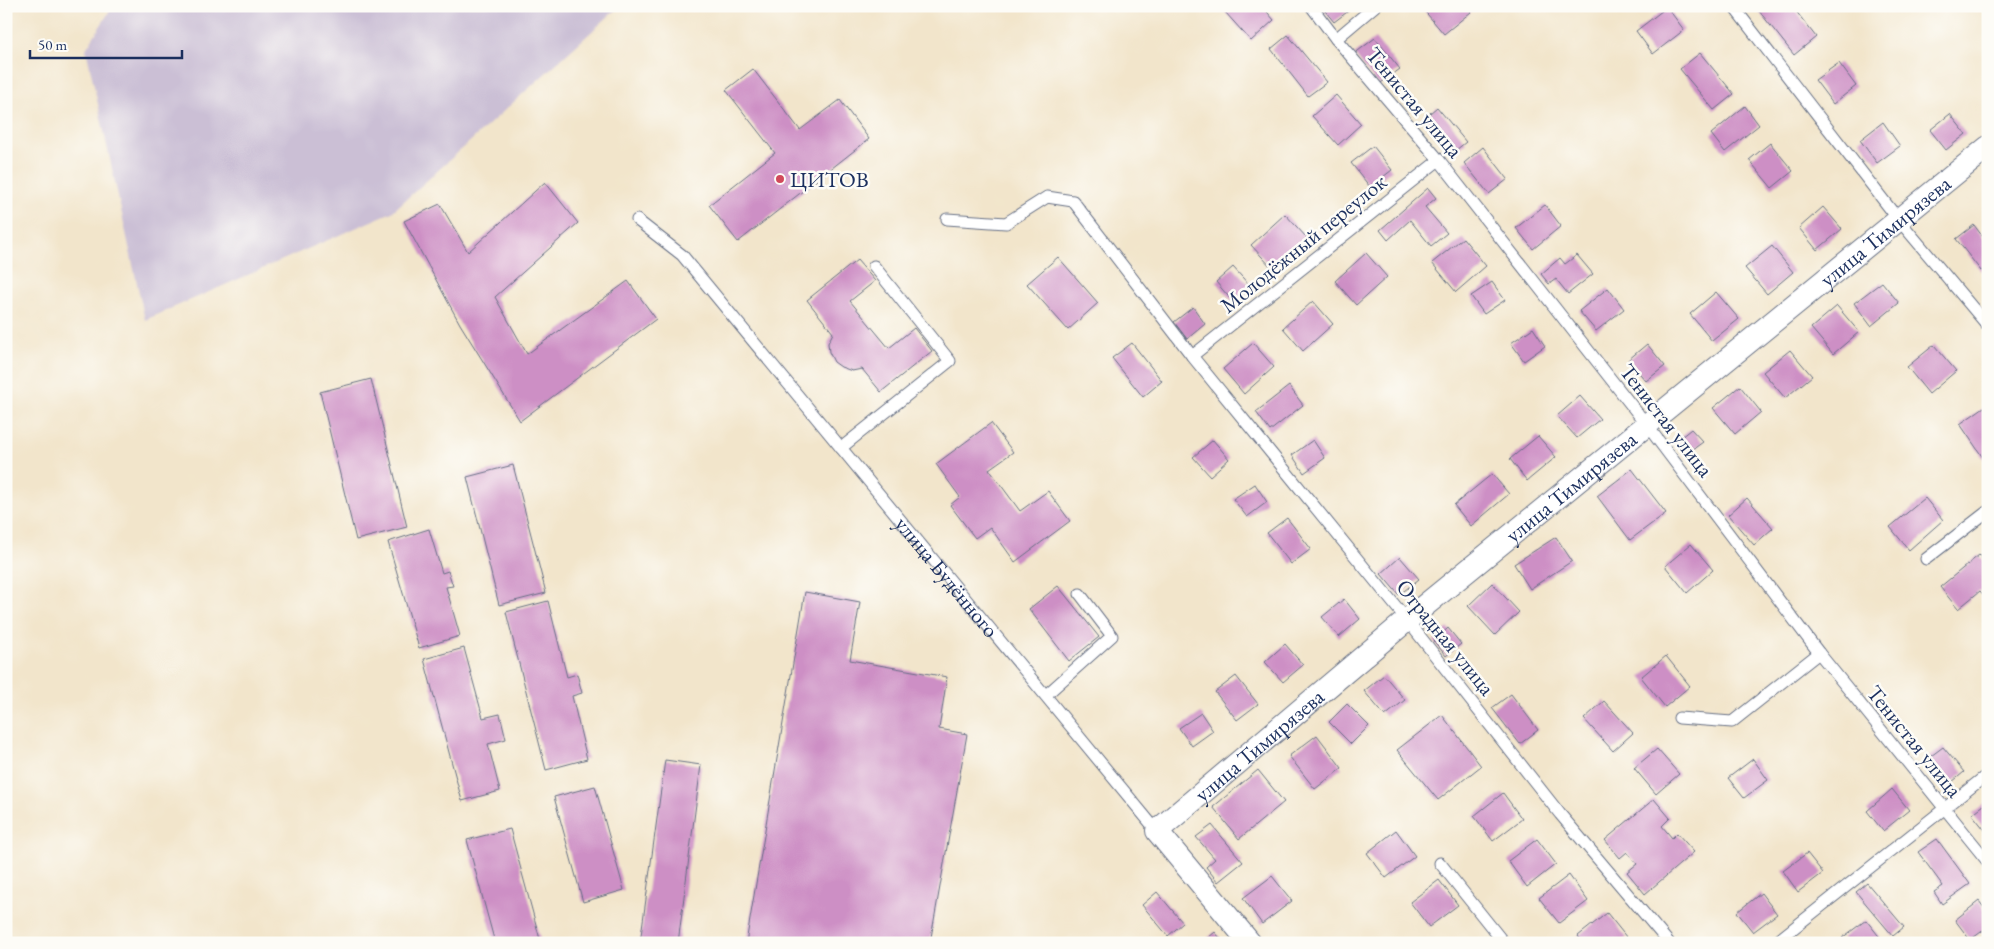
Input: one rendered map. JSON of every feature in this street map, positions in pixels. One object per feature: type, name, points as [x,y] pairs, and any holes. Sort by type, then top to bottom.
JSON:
[{"type":"street","name":"улица Тимирязева","points":[[1157,831],[1407,620],[1988,147]]},
{"type":"street","name":"улица Будённого","points":[[1157,831],[1250,943]]},
{"type":"lane","name":"Тенистая улица","points":[[1311,6],[1336,39],[1439,160],[1646,424],[1819,652],[1944,810],[1988,862]]},
{"type":"lane","points":[[1336,39],[1375,6]]},
{"type":"lane","points":[[1733,6],[1898,219],[1988,326]]},
{"type":"lane","name":"Молодёжный переулок","points":[[1192,356],[1439,160]]},
{"type":"lane","name":"Отрадная улица","points":[[947,219],[1006,223],[1047,197],[1073,201],[1192,356],[1407,620],[1560,814],[1669,943]]},
{"type":"lane","name":"улица Будённого","points":[[637,220],[682,255],[1157,831]]},
{"type":"lane","points":[[841,448],[950,361],[874,266]]},
{"type":"lane","points":[[1926,559],[1988,511]]},
{"type":"lane","points":[[1046,695],[1112,636],[1080,594]]},
{"type":"lane","points":[[1679,718],[1732,722],[1819,652]]},
{"type":"lane","points":[[1775,943],[1988,774]]},
{"type":"lane","points":[[1440,863],[1504,943]]},
{"type":"shaded area","points":[[113,6],[620,6],[392,212],[145,320],[86,49]]},
{"type":"building","points":[[1232,6],[1262,6],[1274,20],[1251,41],[1225,12]]},
{"type":"building","points":[[1321,6],[1355,6],[1334,22]]},
{"type":"building","points":[[1425,6],[1466,6],[1471,12],[1444,34],[1422,8]]},
{"type":"building","points":[[1755,6],[1792,6],[1816,37],[1794,55]]},
{"type":"building","points":[[1667,7],[1684,30],[1653,54],[1636,31]]},
{"type":"building","points":[[1288,35],[1327,82],[1308,96],[1271,49]]},
{"type":"building","points":[[1375,38],[1400,69],[1378,85],[1354,54]]},
{"type":"building","points":[[1700,53],[1734,94],[1714,110],[1680,69]]},
{"type":"building","points":[[1839,63],[1856,86],[1833,104],[1815,80]]},
{"type":"building","name":"ЦИТОВ","points":[[753,69],[800,130],[840,100],[869,139],[738,242],[709,205],[775,153],[726,90]]},
{"type":"building","points":[[1336,95],[1361,124],[1338,145],[1312,116]]},
{"type":"building","points":[[1745,106],[1759,125],[1725,152],[1711,134]]},
{"type":"building","points":[[1437,107],[1466,142],[1451,154],[1422,120]]},
{"type":"building","points":[[1950,114],[1966,134],[1946,150],[1930,130]]},
{"type":"building","points":[[1883,122],[1900,146],[1877,163],[1860,140]]},
{"type":"building","points":[[1770,143],[1793,171],[1772,188],[1749,160]]},
{"type":"building","points":[[1373,146],[1392,170],[1370,187],[1351,163]]},
{"type":"building","points":[[1483,147],[1508,179],[1489,194],[1464,163]]},
{"type":"building","points":[[545,182],[578,223],[495,297],[527,354],[628,281],[656,319],[520,421],[460,324],[404,221],[440,204],[468,252]]},
{"type":"building","points":[[1428,188],[1436,198],[1425,207],[1447,233],[1431,246],[1410,220],[1388,240],[1380,230]]},
{"type":"building","points":[[1545,205],[1561,226],[1533,249],[1516,228]]},
{"type":"building","points":[[1823,207],[1842,229],[1817,250],[1799,228]]},
{"type":"building","points":[[1285,214],[1307,238],[1273,269],[1251,245]]},
{"type":"building","points":[[1974,225],[1988,244],[1988,266],[1981,271],[1956,239]]},
{"type":"building","points":[[1463,238],[1486,266],[1456,292],[1432,263]]},
{"type":"building","points":[[1772,246],[1793,272],[1767,294],[1745,268]]},
{"type":"building","points":[[1366,253],[1387,277],[1356,305],[1335,281]]},
{"type":"building","points":[[1577,255],[1593,274],[1568,294],[1556,279],[1549,284],[1541,274],[1560,258],[1565,264]]},
{"type":"building","points":[[1058,257],[1098,303],[1068,330],[1027,284]]},
{"type":"building","points":[[857,260],[875,281],[850,301],[889,348],[914,328],[932,351],[881,392],[862,369],[852,371],[834,362],[829,352],[828,343],[833,333],[807,300]]},
{"type":"building","points":[[1233,267],[1251,287],[1234,303],[1216,282]]},
{"type":"building","points":[[1492,282],[1505,300],[1484,314],[1471,296]]},
{"type":"building","points":[[1882,282],[1899,303],[1871,326],[1854,303]]},
{"type":"building","points":[[1608,288],[1624,309],[1596,331],[1579,311]]},
{"type":"building","points":[[1716,292],[1739,319],[1712,341],[1690,314]]},
{"type":"building","points":[[1313,301],[1333,324],[1303,351],[1283,328]]},
{"type":"building","points":[[1837,306],[1859,332],[1833,354],[1811,328]]},
{"type":"building","points":[[1193,307],[1205,324],[1187,339],[1174,322]]},
{"type":"building","points":[[1533,328],[1545,346],[1524,361],[1511,343]]},
{"type":"building","points":[[1132,343],[1162,381],[1143,397],[1112,358]]},
{"type":"building","points":[[1253,343],[1274,367],[1244,394],[1223,369]]},
{"type":"building","points":[[1647,344],[1665,366],[1646,381],[1628,360]]},
{"type":"building","points":[[1934,345],[1956,371],[1929,394],[1907,367]]},
{"type":"building","points":[[1790,350],[1812,376],[1785,398],[1763,372]]},
{"type":"building","points":[[371,379],[407,527],[356,540],[320,392]]},
{"type":"building","points":[[1289,386],[1303,405],[1270,431],[1256,412]]},
{"type":"building","points":[[1740,386],[1761,412],[1735,434],[1713,408]]},
{"type":"building","points":[[1580,396],[1600,419],[1577,438],[1557,416]]},
{"type":"building","points":[[1984,407],[1988,413],[1988,465],[1960,424]]},
{"type":"building","points":[[991,423],[1013,452],[989,469],[1020,511],[1048,491],[1070,521],[1015,562],[990,527],[975,538],[950,505],[960,497],[936,464]]},
{"type":"building","points":[[1691,429],[1703,442],[1685,455],[1675,442]]},
{"type":"building","points":[[1538,436],[1556,457],[1527,481],[1510,459]]},
{"type":"building","points":[[1213,440],[1229,459],[1210,476],[1193,457]]},
{"type":"building","points":[[1313,440],[1325,458],[1304,473],[1292,455]]},
{"type":"building","points":[[513,465],[546,593],[499,605],[467,477]]},
{"type":"building","points":[[1632,469],[1666,513],[1630,540],[1597,496]]},
{"type":"building","points":[[1492,474],[1509,494],[1471,526],[1454,505]]},
{"type":"building","points":[[1255,484],[1267,502],[1247,517],[1233,499]]},
{"type":"building","points":[[1747,498],[1773,528],[1754,545],[1728,515]]},
{"type":"building","points":[[1925,498],[1943,520],[1909,550],[1890,527]]},
{"type":"building","points":[[1287,518],[1311,549],[1291,564],[1267,533]]},
{"type":"building","points":[[429,529],[442,573],[448,571],[453,586],[446,587],[460,636],[419,648],[388,542]]},
{"type":"building","points":[[1556,537],[1572,561],[1530,589],[1514,564]]},
{"type":"building","points":[[1691,544],[1713,570],[1687,593],[1665,566]]},
{"type":"building","points":[[1979,555],[1988,566],[1988,600],[1980,591],[1958,609],[1940,587]]},
{"type":"building","points":[[1400,557],[1419,579],[1399,595],[1381,574]]},
{"type":"building","points":[[1492,583],[1519,612],[1495,635],[1468,606]]},
{"type":"building","points":[[1058,586],[1099,637],[1069,661],[1029,609]]},
{"type":"building","points":[[805,592],[860,602],[850,660],[947,677],[939,729],[967,734],[930,943],[746,943]]},
{"type":"building","points":[[1344,599],[1360,619],[1339,637],[1322,617]]},
{"type":"building","points":[[548,601],[567,677],[577,674],[582,693],[572,696],[587,759],[546,770],[506,612]]},
{"type":"building","points":[[1448,628],[1461,644],[1446,656],[1434,641]]},
{"type":"building","points":[[1285,644],[1303,665],[1283,682],[1265,662]]},
{"type":"building","points":[[464,648],[483,718],[500,714],[506,739],[488,744],[500,791],[462,801],[424,659]]},
{"type":"building","points":[[1666,656],[1690,686],[1665,707],[1641,677]]},
{"type":"building","points":[[1384,675],[1405,700],[1385,716],[1364,691]]},
{"type":"building","points":[[1236,676],[1258,704],[1237,720],[1215,692]]},
{"type":"building","points":[[1511,694],[1538,730],[1520,744],[1492,708]]},
{"type":"building","points":[[1604,701],[1633,733],[1613,751],[1584,719]]},
{"type":"building","points":[[1347,704],[1369,726],[1351,744],[1329,722]]},
{"type":"building","points":[[1201,713],[1213,731],[1192,746],[1179,728]]},
{"type":"building","points":[[1442,715],[1481,766],[1438,800],[1397,750]]},
{"type":"building","points":[[1317,735],[1342,768],[1315,789],[1289,756]]},
{"type":"building","points":[[1943,747],[1964,772],[1945,788],[1923,762]]},
{"type":"building","points":[[1657,749],[1679,774],[1656,794],[1634,768]]},
{"type":"building","points":[[1753,759],[1768,780],[1744,798],[1728,778]]},
{"type":"building","points":[[665,760],[701,765],[678,943],[640,943]]},
{"type":"building","points":[[1258,770],[1284,802],[1239,839],[1213,807]]},
{"type":"building","points":[[595,786],[624,890],[583,902],[554,797]]},
{"type":"building","points":[[1892,789],[1909,810],[1883,831],[1867,811]]},
{"type":"building","points":[[1503,793],[1522,819],[1493,841],[1474,816]]},
{"type":"building","points":[[1654,799],[1670,818],[1662,826],[1672,838],[1677,833],[1694,852],[1645,894],[1627,872],[1637,864],[1627,852],[1620,858],[1605,840]]},
{"type":"building","points":[[1988,802],[1988,834],[1972,814]]},
{"type":"building","points":[[1212,825],[1243,862],[1218,882],[1206,867],[1215,859],[1196,837]]},
{"type":"building","points":[[510,829],[541,943],[495,943],[467,840]]},
{"type":"building","points":[[1396,830],[1415,856],[1386,878],[1367,853]]},
{"type":"building","points":[[1537,839],[1556,864],[1527,887],[1508,861]]},
{"type":"building","points":[[1937,839],[1970,884],[1942,904],[1934,892],[1943,886],[1918,852]]},
{"type":"building","points":[[1807,853],[1823,873],[1798,892],[1783,871]]},
{"type":"building","points":[[1569,875],[1588,901],[1559,923],[1539,898]]},
{"type":"building","points":[[1272,876],[1292,901],[1262,924],[1243,898]]},
{"type":"building","points":[[1439,880],[1458,905],[1429,927],[1410,902]]},
{"type":"building","points":[[1867,883],[1904,927],[1893,936],[1856,892]]},
{"type":"building","points":[[1157,892],[1183,923],[1168,936],[1142,905]]},
{"type":"building","points":[[1761,893],[1777,914],[1753,932],[1737,912]]},
{"type":"building","points":[[1979,901],[1988,913],[1988,927],[1970,940],[1955,920]]},
{"type":"building","points":[[1607,913],[1627,938],[1621,943],[1583,943],[1578,936]]},
{"type":"building","points":[[1866,920],[1882,940],[1878,943],[1846,943],[1842,938]]},
{"type":"building","points":[[1215,932],[1224,943],[1202,943]]},
{"type":"place","name":"ЦИТОВ","points":[[780,179]]}]
